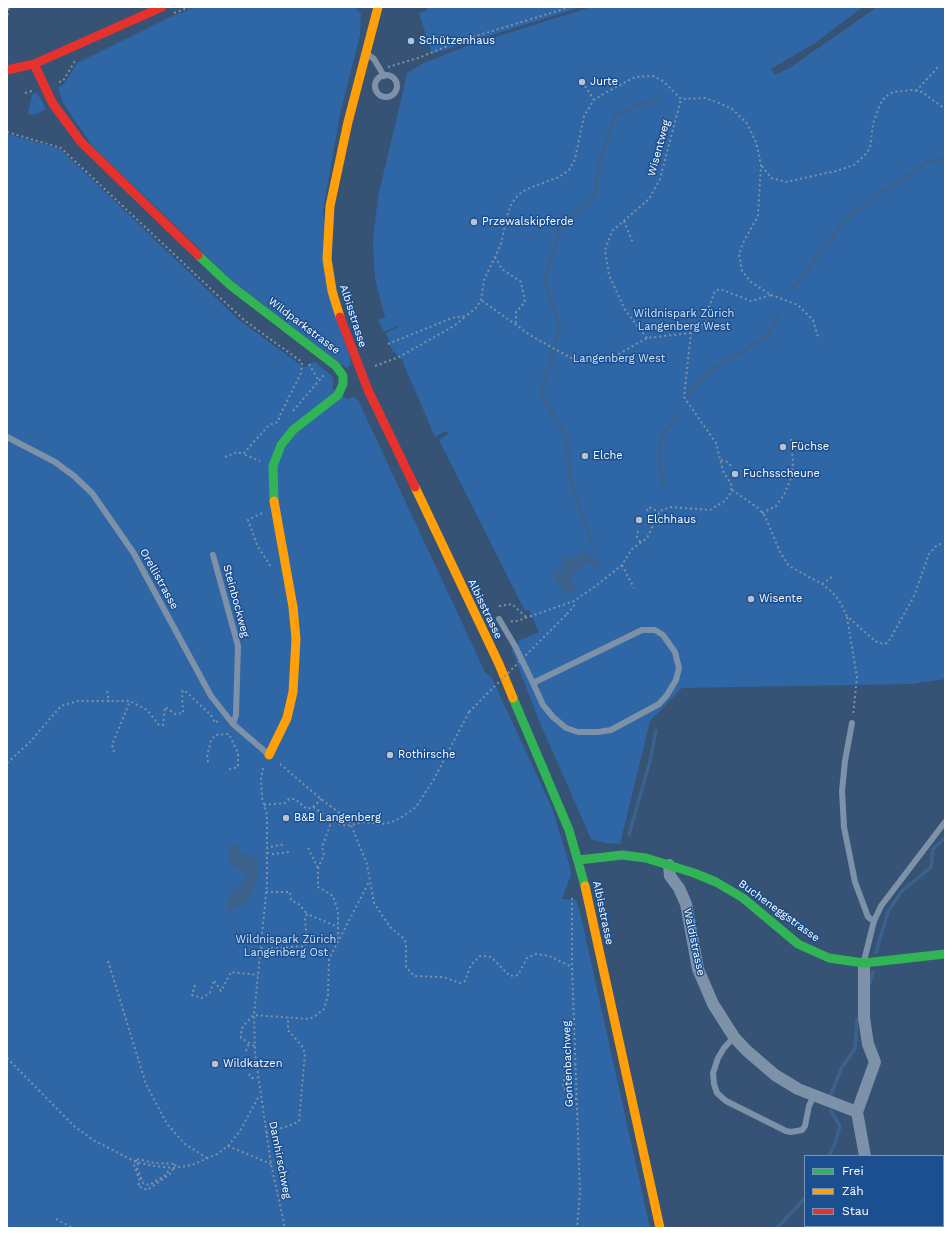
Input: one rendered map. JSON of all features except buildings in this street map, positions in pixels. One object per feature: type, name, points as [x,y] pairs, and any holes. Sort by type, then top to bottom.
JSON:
[{"type":"main road","points":[[7,70],[34,64],[162,7]]},
{"type":"main road","name":"Albisstrasse","points":[[378,7],[338,161],[328,223],[327,259],[332,292],[337,311],[368,390],[499,664],[556,796],[579,860],[660,1228]]},
{"type":"main road","name":"Wildparkstrasse","points":[[34,64],[57,110],[81,142],[230,285],[341,371],[343,384],[338,395],[293,430],[277,453],[273,466],[272,483],[293,607],[295,660],[293,692],[288,718],[269,755]]},
{"type":"main road","name":"Bucheneggstrasse","points":[[579,860],[602,856],[622,855],[669,864],[706,877],[743,898],[809,950],[839,961],[864,962],[945,954]]},
{"type":"street","name":"Waldistrasse","points":[[669,864],[670,876],[679,888],[686,904],[698,969],[713,1004],[734,1037],[746,1050],[775,1075],[798,1089],[856,1112]]},
{"type":"street","points":[[864,962],[864,1018],[868,1044],[875,1062],[856,1112],[865,1155]]},
{"type":"lane","points":[[365,53],[374,59],[384,76]]},
{"type":"lane","name":"Orellistrasse","points":[[7,437],[55,462],[74,476],[92,493],[133,552],[212,696],[233,724],[269,755]]},
{"type":"lane","name":"Steinbockweg","points":[[213,555],[238,646],[236,715],[233,724]]},
{"type":"lane","points":[[499,619],[509,633],[543,705],[553,717],[566,728],[578,732],[598,732],[611,730],[659,704],[668,695],[676,680],[679,668],[675,652],[663,635],[655,630],[642,630],[533,683]]},
{"type":"lane","points":[[852,723],[845,761],[842,791],[844,826],[855,882],[868,917],[874,921]]},
{"type":"lane","points":[[864,962],[874,921],[881,906],[945,822]]},
{"type":"lane","points":[[734,1037],[724,1048],[718,1058],[713,1073],[717,1093],[726,1101],[786,1131],[792,1132],[802,1130],[805,1126],[809,1106],[814,1096]]},
{"type":"path","points":[[7,20],[9,7]]},
{"type":"path","points":[[171,14],[190,7]]},
{"type":"path","points":[[381,69],[418,58],[460,41],[570,7]]},
{"type":"path","points":[[25,93],[63,81],[75,62],[80,58]]},
{"type":"path","points":[[916,91],[939,66]]},
{"type":"path","points":[[373,362],[375,367],[399,357],[454,326],[477,307],[481,300],[484,280],[501,244],[508,212],[518,194],[559,177],[569,170],[575,159],[584,116],[594,100],[624,81],[644,75],[653,76],[663,81],[680,99],[705,98],[719,103],[740,114],[756,142],[761,165],[758,216],[744,241],[739,254],[742,270],[751,282],[771,295],[798,305],[813,320],[818,337]]},
{"type":"path","points":[[585,86],[594,100]]},
{"type":"path","points":[[761,165],[771,178],[786,182],[829,173],[854,165],[866,156],[870,148],[873,124],[880,104],[885,96],[893,92],[922,92],[945,110]]},
{"type":"path","name":"Wisentweg","points":[[647,338],[625,310],[609,275],[605,250],[607,240],[612,231],[650,199],[660,179],[680,99]]},
{"type":"path","points":[[7,132],[61,148],[244,320],[302,362],[301,373],[278,422],[286,438]]},
{"type":"path","points":[[624,221],[633,243]]},
{"type":"path","points":[[495,257],[502,269],[521,282],[525,302],[516,312],[516,325]]},
{"type":"path","points":[[481,300],[533,337],[573,359],[594,360],[615,356],[647,338],[691,333],[706,322],[709,307],[715,292],[720,289],[751,301],[771,295]]},
{"type":"path","points":[[388,344],[452,318],[466,316]]},
{"type":"path","points":[[691,333],[684,397],[716,443],[723,471],[730,482],[732,490],[762,513],[770,524],[780,552],[790,566],[822,584],[840,602],[847,616],[858,677],[852,723]]},
{"type":"path","points":[[309,364],[319,381]]},
{"type":"path","points":[[290,414],[325,374]]},
{"type":"path","points":[[243,454],[269,425],[285,420]]},
{"type":"path","points":[[762,513],[776,506],[784,495],[791,478],[794,464],[791,436]]},
{"type":"path","points":[[225,457],[237,452],[273,466]]},
{"type":"path","points":[[721,460],[728,462],[731,466]]},
{"type":"path","points":[[499,619],[514,622],[574,601],[622,565],[632,549],[647,538],[659,512],[670,507],[710,510],[725,501],[732,490]]},
{"type":"path","points":[[273,570],[257,545],[248,520],[276,507]]},
{"type":"path","points":[[647,511],[649,507],[659,512]]},
{"type":"path","points":[[638,531],[637,537],[641,543]]},
{"type":"path","points":[[847,616],[875,641],[885,644],[889,641],[918,587],[929,554],[937,545],[945,543]]},
{"type":"path","points":[[622,565],[634,588]]},
{"type":"path","points":[[822,584],[832,577]]},
{"type":"path","points":[[313,808],[332,820],[347,826],[363,822],[382,824],[392,822],[416,807],[434,779],[469,712],[567,614],[574,606],[574,601]]},
{"type":"path","points":[[499,606],[512,604],[526,617]]},
{"type":"path","points":[[7,763],[29,743],[61,706],[78,701],[130,701],[148,710],[159,725],[163,725],[165,707],[175,714],[182,713],[182,692],[184,690],[211,715],[215,722],[227,717]]},
{"type":"path","points":[[107,691],[110,702]]},
{"type":"path","points":[[114,752],[112,745],[130,701]]},
{"type":"path","points":[[208,762],[207,756],[211,741],[215,735],[229,734],[238,753],[238,767],[227,770]]},
{"type":"path","points":[[269,755],[321,799],[349,820],[367,864],[369,882],[374,903],[390,927],[403,938],[406,943],[406,967],[414,976],[443,977],[460,983],[465,981],[475,960],[480,956],[491,957],[510,976],[518,975],[527,958],[536,954],[549,956],[572,967]]},
{"type":"path","name":"Damhirschweg","points":[[269,755],[264,765],[261,779],[264,805],[267,815],[266,892],[254,1015],[254,1046],[257,1078],[271,1164],[285,1228]]},
{"type":"path","points":[[264,805],[295,799],[307,809],[313,808],[321,799]]},
{"type":"path","points":[[332,820],[322,847],[324,855],[318,868],[318,887],[333,896],[338,912],[338,941]]},
{"type":"path","points":[[266,848],[285,844]]},
{"type":"path","points":[[308,848],[318,868]]},
{"type":"path","points":[[266,853],[273,854],[289,852]]},
{"type":"path","points":[[254,1046],[241,1038],[241,1033],[243,1026],[254,1015],[308,1019],[314,1018],[324,1009],[328,995],[329,959],[369,882]]},
{"type":"path","points":[[266,892],[290,892],[290,900],[300,905],[307,914],[338,927]]},
{"type":"path","name":"Gontenbachweg","points":[[572,900],[572,967],[578,1100],[580,1192],[576,1228]]},
{"type":"path","points":[[260,949],[305,946],[307,940],[305,919],[307,914]]},
{"type":"path","points":[[246,956],[260,957]]},
{"type":"path","points":[[108,961],[146,1084],[167,1124],[185,1144],[207,1158]]},
{"type":"path","points":[[195,985],[192,995],[199,998],[208,995],[214,980],[221,991],[231,972],[258,975]]},
{"type":"path","points":[[266,1133],[299,1121],[305,1053],[302,1046],[288,1030],[288,1017]]},
{"type":"path","points":[[246,1050],[249,1044]]},
{"type":"path","points":[[8,1059],[74,1126],[93,1140],[137,1163],[170,1168],[192,1164],[207,1158],[228,1146],[240,1131],[260,1095]]},
{"type":"path","points":[[576,1064],[565,1074],[563,1087],[570,1096],[578,1100]]},
{"type":"path","points":[[248,1074],[251,1078],[257,1078]]},
{"type":"path","points":[[228,1146],[271,1164]]},
{"type":"path","points":[[137,1159],[155,1163],[176,1164],[170,1174],[147,1190],[138,1186],[140,1180],[134,1166],[137,1163],[137,1159]]},
{"type":"path","points":[[137,1163],[137,1168],[143,1183],[149,1185],[166,1175],[170,1168]]},
{"type":"path","points":[[56,1218],[73,1228]]},
{"type":"green space","points":[[196,7],[355,7],[361,14],[360,35],[340,114],[323,211],[351,365],[346,368],[235,283],[93,147],[63,103],[58,87],[64,84],[77,63],[170,17]]},
{"type":"green space","points":[[424,7],[581,7],[432,54],[419,13],[428,10]]},
{"type":"green space","name":"Wildnispark Zürich Langenberg West","points":[[591,7],[863,7],[815,43],[771,69],[775,75],[791,67],[877,7],[945,7],[945,679],[911,684],[682,688],[650,721],[620,844],[605,843],[591,839],[540,723],[511,648],[519,644],[518,641],[539,632],[529,610],[525,611],[439,440],[448,434],[446,431],[435,437],[402,360],[392,350],[386,333],[399,325],[384,332],[378,320],[385,317],[375,279],[373,241],[378,197],[408,70],[409,72],[422,64],[464,47]]},
{"type":"green space","points":[[37,93],[46,109],[34,115],[28,114],[32,94]]},
{"type":"green space","name":"Wildnispark Zürich Langenberg Ost","points":[[7,134],[60,149],[238,319],[302,366],[306,367],[314,361],[332,376],[334,381],[332,388],[347,399],[353,397],[358,400],[486,674],[491,676],[552,808],[569,863],[571,875],[562,899],[576,900],[580,912],[650,1228],[7,1228]]},
{"type":"shaded area","points":[[585,550],[601,565],[596,569],[589,561],[570,579],[578,587],[570,594],[567,593],[555,582],[554,572],[561,569],[561,564],[565,558],[577,558]]},
{"type":"shaded area","points":[[239,844],[240,853],[257,858],[258,880],[245,907],[241,905],[227,914],[228,899],[246,875],[231,865],[228,846]]},
{"type":"waterway","points":[[594,547],[572,488],[566,437],[541,392],[560,328],[545,280],[560,227],[595,197],[599,164],[616,114],[659,98]]},
{"type":"waterway","points":[[793,289],[843,223],[871,198],[896,184],[927,162],[945,159]]},
{"type":"waterway","points":[[687,396],[713,369],[768,336],[778,316]]},
{"type":"waterway","points":[[664,485],[659,460],[661,437],[679,415]]},
{"type":"waterway","points":[[629,835],[650,761],[656,731]]},
{"type":"waterway","points":[[876,952],[888,912],[901,892],[931,867],[933,849],[945,838]]},
{"type":"waterway","points":[[869,985],[873,972]]},
{"type":"waterway","points":[[831,1094],[842,1067],[855,1049],[857,1019]]},
{"type":"waterway","points":[[829,1155],[840,1126],[831,1111]]},
{"type":"waterway","points":[[777,1228],[804,1199]]},
{"type":"traffic: fast","points":[[198,255],[230,285],[336,366],[343,376],[343,384],[338,395],[293,430],[281,445],[273,466],[274,501]]},
{"type":"traffic: fast","points":[[513,698],[569,830],[585,886]]},
{"type":"traffic: fast","points":[[579,860],[622,855],[646,858],[694,873],[716,882],[743,898],[798,944],[829,958],[864,963],[945,954]]},
{"type":"traffic: slow","points":[[340,317],[332,291],[327,259],[330,206],[348,122],[378,7]]},
{"type":"traffic: slow","points":[[415,487],[499,664],[513,698]]},
{"type":"traffic: slow","points":[[269,755],[287,718],[293,692],[296,639],[293,607],[274,501]]},
{"type":"traffic: slow","points":[[585,886],[660,1228]]},
{"type":"traffic: jam","points":[[7,70],[34,64],[162,7]]},
{"type":"traffic: jam","points":[[34,64],[53,104],[81,142],[198,255]]},
{"type":"traffic: jam","points":[[340,317],[368,390],[415,487]]},
{"type":"place","name":"Schützenhaus","points":[[411,41]]},
{"type":"place","name":"Jurte","points":[[582,82]]},
{"type":"place","name":"Przewalskipferde","points":[[474,222]]},
{"type":"place","name":"Füchse","points":[[783,447]]},
{"type":"place","name":"Elche","points":[[585,456]]},
{"type":"place","name":"Fuchsscheune","points":[[735,474]]},
{"type":"place","name":"Elchhaus","points":[[639,520]]},
{"type":"place","name":"Wisente","points":[[751,599]]},
{"type":"place","name":"Rothirsche","points":[[390,755]]},
{"type":"place","name":"B&B Langenberg","points":[[286,818]]},
{"type":"place","name":"Wildkatzen","points":[[215,1064]]},
{"type":"park label","name":"Langenberg West","points":[[619,359]]}]
